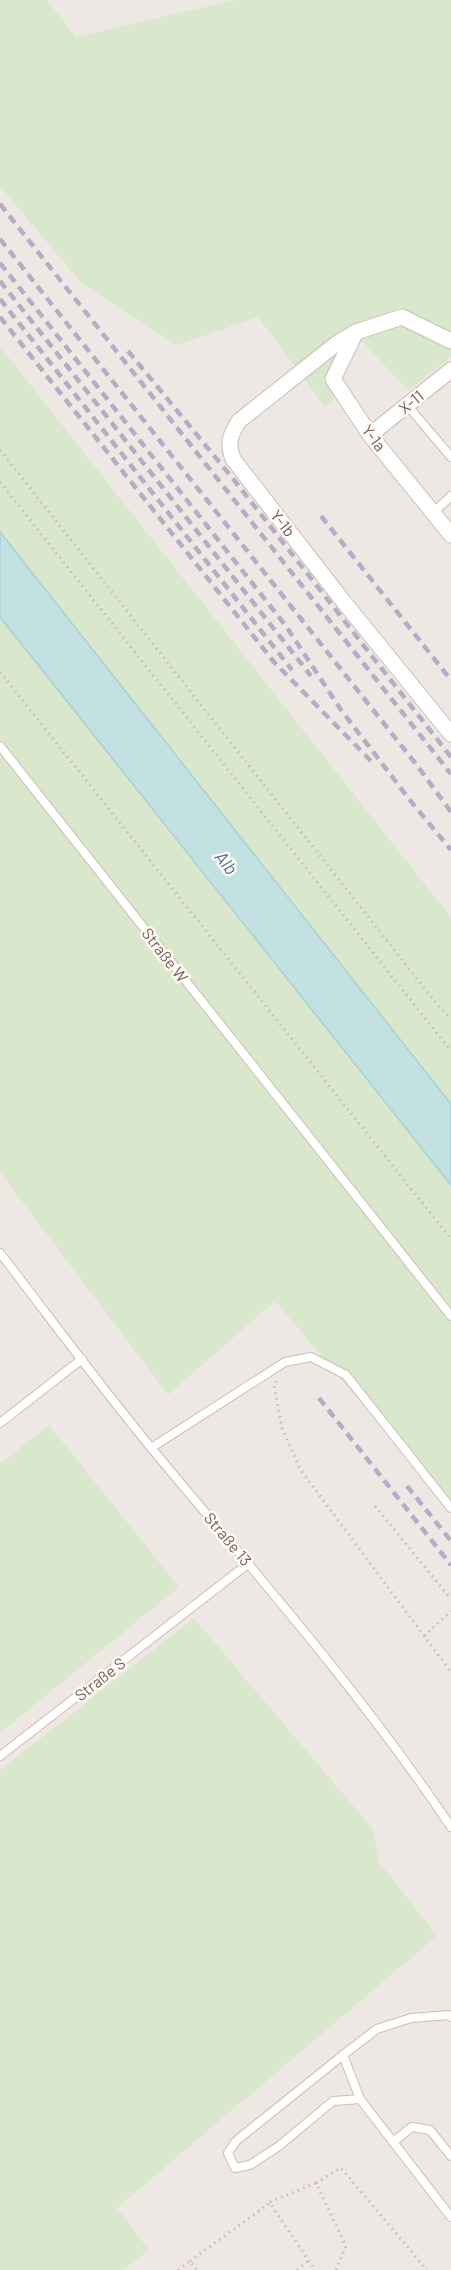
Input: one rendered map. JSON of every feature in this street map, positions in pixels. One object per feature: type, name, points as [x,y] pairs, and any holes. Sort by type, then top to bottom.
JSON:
[{"type":"street","points":[[356,332],[402,317],[451,341]]},
{"type":"street","name":"Y-1a","points":[[356,332],[333,379],[370,435],[451,535]]},
{"type":"street","name":"Y-1b","points":[[356,332],[336,344],[238,421],[230,435],[228,447],[233,459],[343,601],[451,734]]},
{"type":"street","name":"X-11","points":[[370,435],[451,370]]},
{"type":"lane","points":[[407,405],[451,457]]},
{"type":"lane","points":[[432,513],[451,496]]},
{"type":"lane","name":"Straße W","points":[[0,746],[451,1316]]},
{"type":"lane","name":"Straße 13","points":[[0,1253],[151,1449],[249,1563],[409,1764],[451,1827]]},
{"type":"lane","points":[[151,1449],[285,1362],[311,1357],[346,1375],[451,1508]]},
{"type":"lane","points":[[0,1423],[82,1359]]},
{"type":"lane","name":"Straße S","points":[[0,1756],[249,1563]]},
{"type":"lane","points":[[360,2099],[333,2100],[279,2146],[250,2165],[235,2168],[228,2153],[236,2141],[377,2029],[411,2018],[449,2015],[451,2017]]},
{"type":"lane","points":[[344,2055],[360,2099],[451,2217]]},
{"type":"lane","points":[[393,2142],[412,2127],[430,2130],[451,2156]]},
{"type":"path","points":[[0,450],[292,823],[440,1008],[451,1018]]},
{"type":"path","points":[[0,482],[451,1051]]},
{"type":"path","points":[[0,672],[451,1239]]},
{"type":"path","points":[[285,1362],[274,1385],[282,1428],[300,1469],[451,1672]]},
{"type":"path","points":[[375,1506],[451,1599]]},
{"type":"path","points":[[424,1636],[451,1611]]},
{"type":"path","points":[[178,2270],[270,2203],[316,2183],[342,2168],[427,2270]]},
{"type":"path","points":[[316,2183],[346,2246],[336,2270]]},
{"type":"path","points":[[270,2203],[315,2270]]},
{"type":"path","points":[[190,2261],[197,2270]]},
{"type":"path","points":[[297,2270],[308,2261]]},
{"type":"shaded area","points":[[0,0],[451,0],[451,917],[0,346]]},
{"type":"shaded area","points":[[0,731],[451,1300],[451,2270],[0,2270]]},
{"type":"green space","points":[[0,0],[47,0],[76,37],[235,0],[451,0],[451,357],[408,391],[362,341],[329,371],[336,395],[325,407],[258,317],[177,345],[82,284],[0,186]]},
{"type":"green space","points":[[0,346],[451,917],[451,1104],[0,532]]},
{"type":"green space","points":[[0,617],[451,1185],[451,1510],[275,1301],[168,1395],[0,1172]]},
{"type":"green space","points":[[49,1425],[179,1587],[0,1733],[0,1464]]},
{"type":"green space","points":[[194,1618],[372,1828],[380,1863],[437,1936],[117,2208],[149,2250],[122,2270],[0,2270],[0,1770]]},
{"type":"water","name":"Alb","points":[[0,532],[451,1104],[451,1185],[0,617]]},
{"type":"railway","points":[[0,204],[451,774]]},
{"type":"railway","points":[[0,239],[416,764],[451,812]]},
{"type":"railway","points":[[0,263],[286,626],[341,710],[451,850]]},
{"type":"railway","points":[[0,281],[311,676]]},
{"type":"railway","points":[[0,299],[292,670]]},
{"type":"railway","points":[[0,317],[274,662],[371,761]]},
{"type":"railway","points":[[128,351],[234,480],[451,757]]},
{"type":"railway","points":[[321,516],[451,680]]},
{"type":"railway","points":[[319,1398],[451,1565]]},
{"type":"railway","points":[[407,1486],[451,1541]]}]
